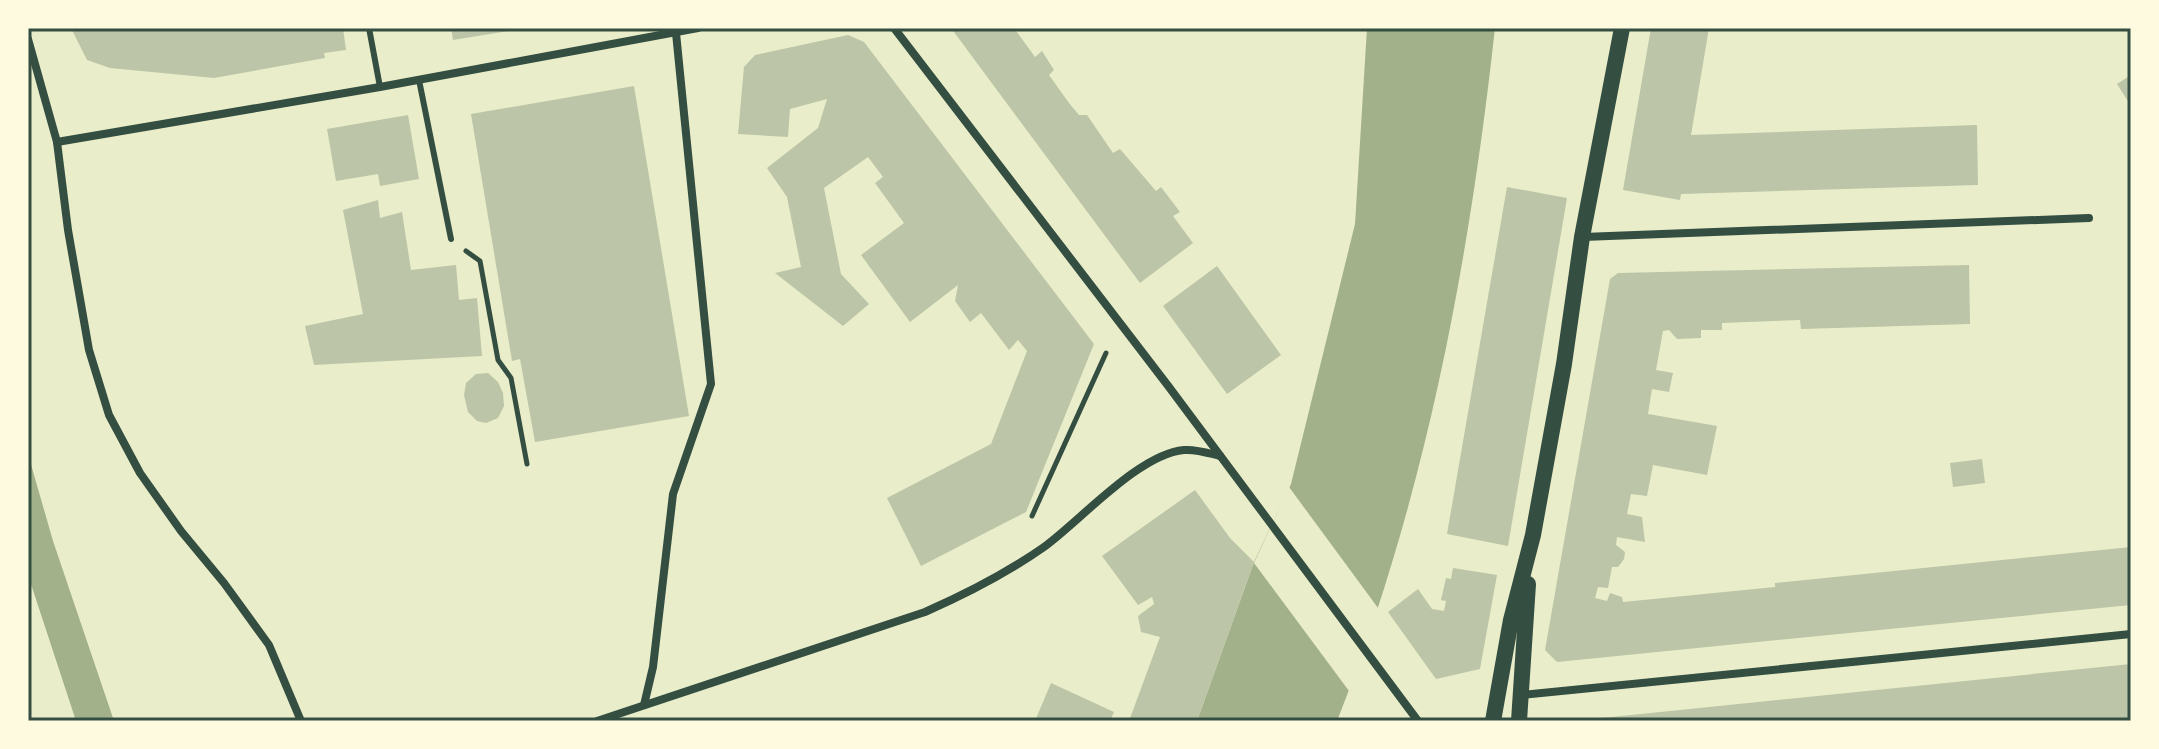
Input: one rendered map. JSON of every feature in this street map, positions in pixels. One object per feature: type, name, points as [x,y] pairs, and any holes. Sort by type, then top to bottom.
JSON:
[{"type":"main road","points":[[1493,721],[1511,620],[1533,535],[1564,364],[1582,237],[1622,28]]},
{"type":"main road","points":[[1519,721],[1533,535]]},
{"type":"street","points":[[57,142],[380,87],[698,28]]},
{"type":"street","points":[[894,28],[1221,456],[1418,721]]},
{"type":"street","points":[[644,705],[653,667],[673,494],[711,384],[676,33]]},
{"type":"street","points":[[28,39],[57,142],[68,230],[89,350],[109,415],[140,473],[269,645],[301,721]]},
{"type":"street","points":[[1582,237],[2089,218]]},
{"type":"street","points":[[601,720],[937,607],[971,591],[1043,547],[1134,472],[1169,453],[1199,450],[1221,456]]},
{"type":"street","points":[[1521,695],[2131,634]]},
{"type":"lane","points":[[369,28],[380,87]]},
{"type":"lane","points":[[419,80],[451,239]]},
{"type":"path","points":[[451,239],[480,261],[498,360],[511,378],[527,464]]},
{"type":"path","points":[[1032,516],[1106,353]]},
{"type":"shaded area","points":[[1367,28],[1495,28],[1472,205],[1457,292],[1419,466],[1368,637],[1337,721],[1197,721],[1254,562],[1291,484],[1355,224]]},
{"type":"shaded area","points":[[28,454],[53,541],[114,721],[76,721],[28,575]]},
{"type":"pier","points":[[1289,487],[1381,612],[1352,695],[1254,563]]},
{"type":"building","points":[[71,28],[343,28],[346,50],[324,53],[325,58],[214,78],[110,68],[87,60]]},
{"type":"building","points":[[451,28],[513,28],[514,30],[453,40]]},
{"type":"building","points":[[951,28],[1014,28],[1035,57],[1042,51],[1054,70],[1049,75],[1069,103],[1079,115],[1087,115],[1113,153],[1120,149],[1156,191],[1161,187],[1180,212],[1173,216],[1193,243],[1140,283]]},
{"type":"building","points":[[1651,28],[1709,28],[1691,135],[1977,125],[1978,185],[1681,194],[1680,200],[1623,190]]},
{"type":"building","points":[[848,35],[864,42],[1094,344],[1026,512],[921,566],[887,498],[991,444],[1027,351],[1018,340],[1009,350],[981,313],[970,322],[955,301],[958,285],[910,322],[861,255],[904,223],[875,183],[883,177],[868,157],[824,188],[841,274],[869,304],[843,326],[775,273],[801,267],[787,197],[767,168],[818,128],[827,99],[790,109],[788,137],[738,134],[744,67],[755,55]]},
{"type":"building","points":[[2131,75],[2131,106],[2117,84]]},
{"type":"building","points":[[634,86],[689,416],[535,442],[520,359],[512,361],[471,114]]},
{"type":"building","points":[[408,115],[419,179],[380,186],[378,174],[336,181],[327,129]]},
{"type":"building","points":[[1507,187],[1567,198],[1508,546],[1447,534]]},
{"type":"building","points":[[378,200],[380,218],[402,212],[411,270],[456,265],[459,300],[477,298],[482,356],[314,365],[305,326],[363,314],[343,210]]},
{"type":"building","points":[[1969,265],[1970,324],[1801,329],[1800,320],[1722,323],[1722,330],[1701,330],[1701,338],[1677,339],[1669,330],[1663,331],[1656,370],[1673,373],[1669,392],[1652,389],[1648,414],[1717,426],[1707,475],[1653,465],[1647,496],[1631,494],[1627,514],[1642,517],[1645,542],[1617,537],[1616,545],[1625,552],[1624,559],[1618,567],[1612,567],[1608,588],[1598,587],[1595,598],[1607,601],[1610,593],[1622,597],[1623,602],[1775,587],[1775,583],[2131,547],[2131,605],[1557,662],[1545,650],[1610,279],[1618,273]]},
{"type":"building","points":[[1217,266],[1281,355],[1227,394],[1163,306]]},
{"type":"building","points":[[488,373],[498,382],[504,406],[498,418],[486,423],[477,421],[468,412],[464,395],[466,383],[476,374]]},
{"type":"building","points":[[1982,459],[1985,483],[1953,487],[1950,463]]},
{"type":"building","points":[[1195,490],[1230,538],[1254,562],[1197,721],[1129,721],[1160,637],[1141,632],[1138,616],[1154,604],[1152,597],[1138,605],[1102,556]]},
{"type":"building","points":[[1453,568],[1497,575],[1480,669],[1436,679],[1388,612],[1418,589],[1432,609],[1444,611],[1446,601],[1441,600],[1446,578],[1451,579]]},
{"type":"building","points":[[2131,664],[2131,721],[1592,721],[1592,719]]},
{"type":"building","points":[[1051,683],[1114,712],[1110,721],[1035,721]]}]
